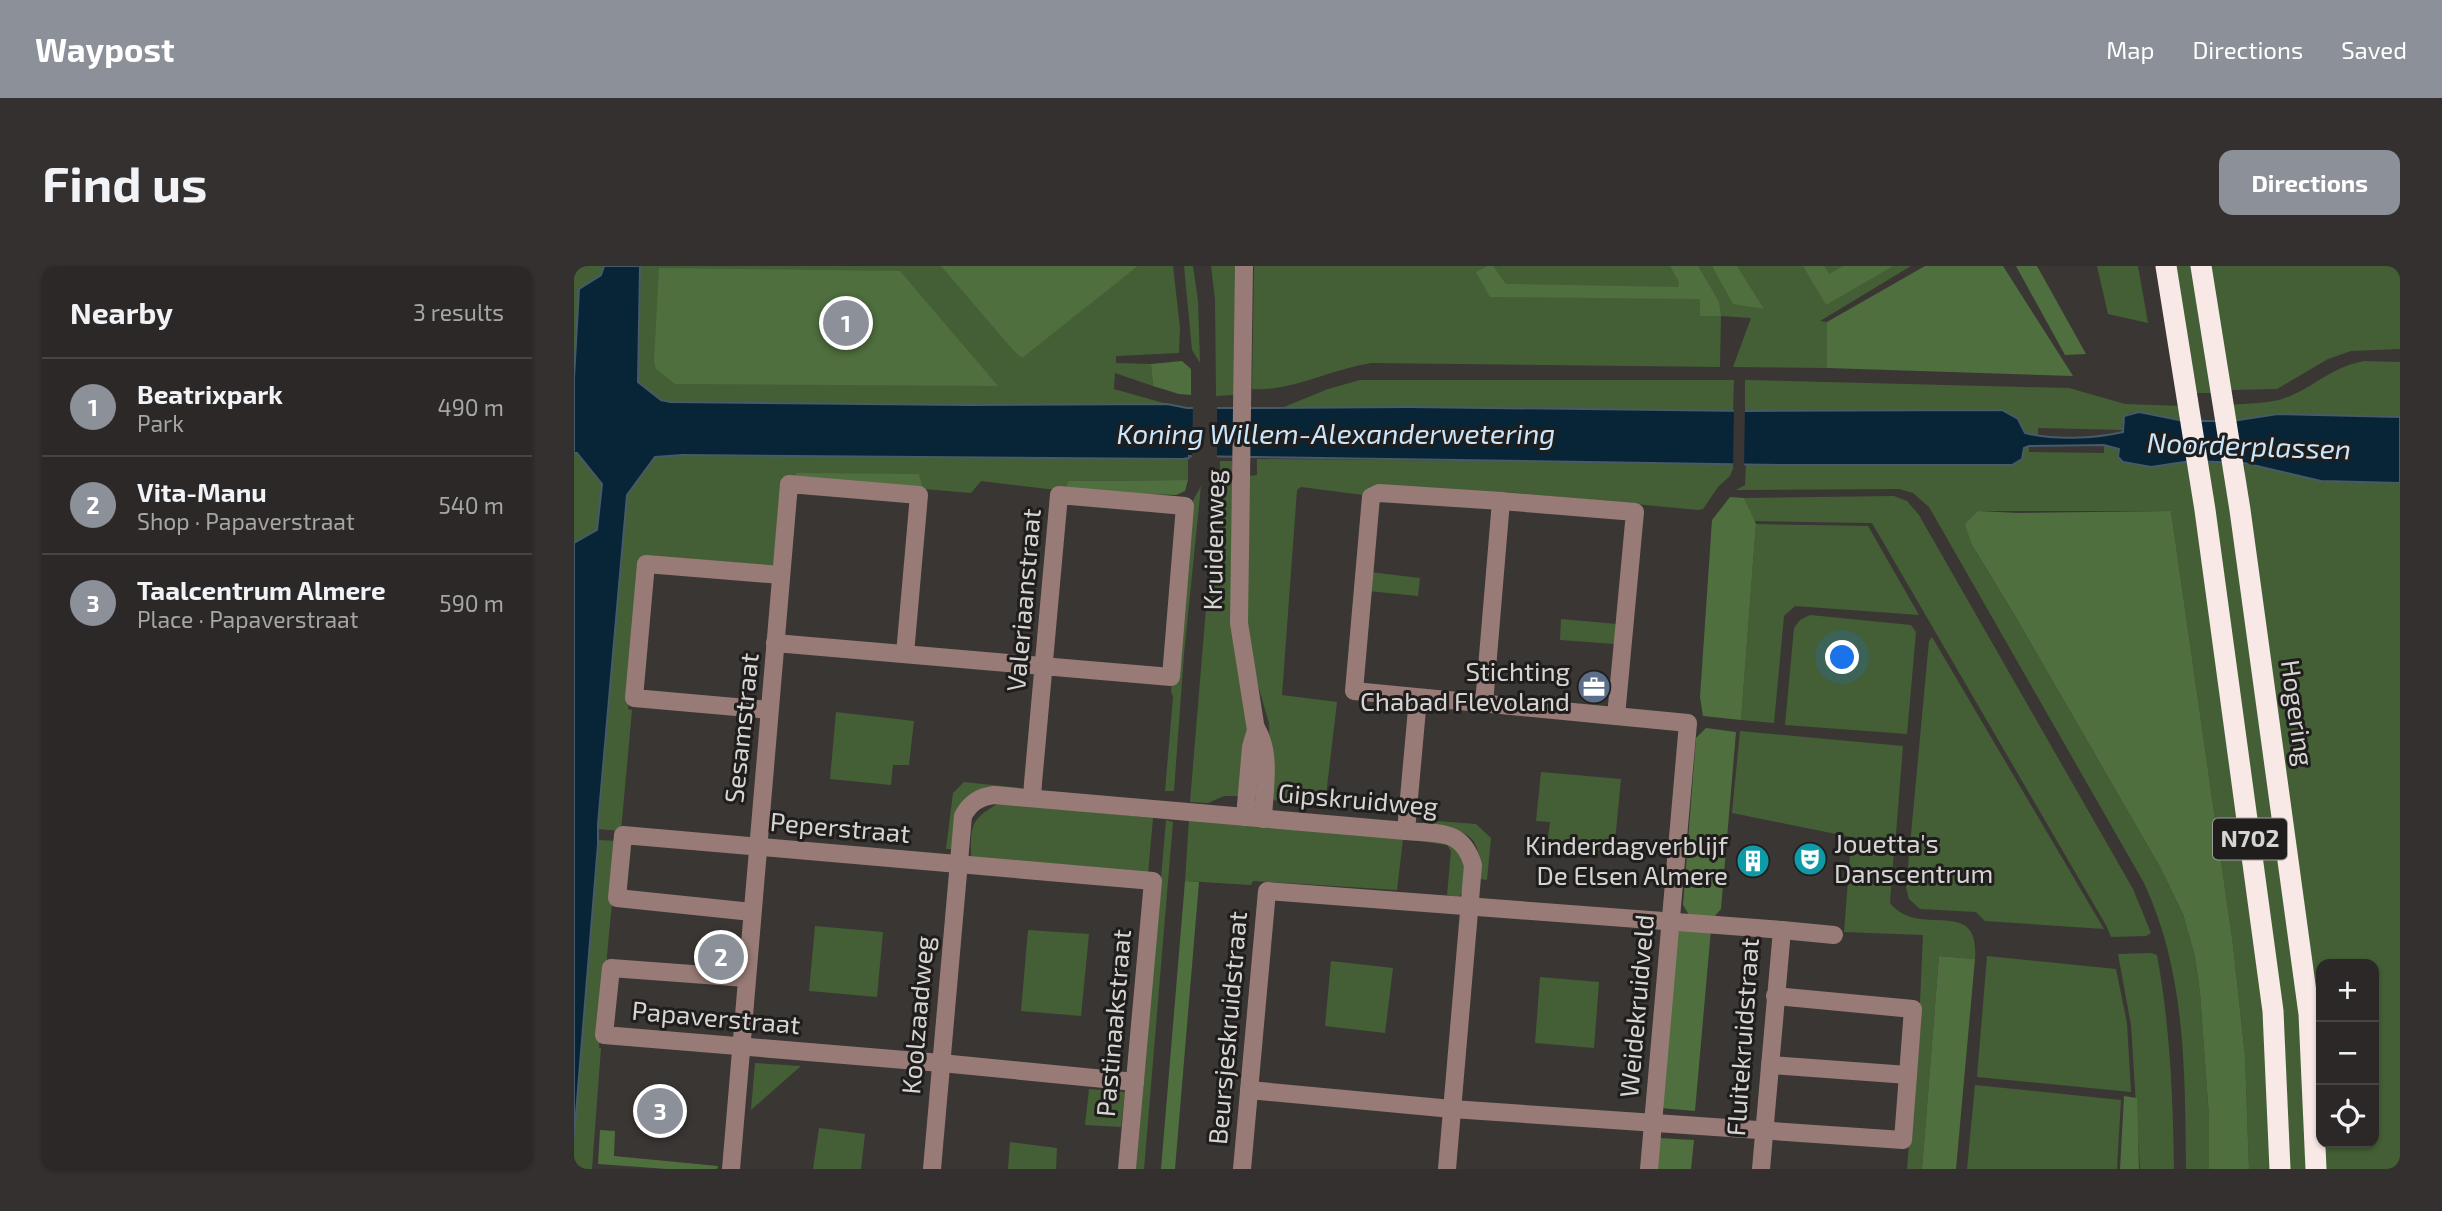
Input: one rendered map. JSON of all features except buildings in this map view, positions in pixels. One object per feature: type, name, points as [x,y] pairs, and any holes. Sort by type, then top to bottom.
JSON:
[{"type":"highway","name":"N702","points":[[2166,266],[2205,510],[2273,1012],[2280,1169]]},
{"type":"highway","name":"Hogering","points":[[2201,266],[2240,510],[2309,1014],[2316,1169]]},
{"type":"street","name":"Kruidenweg","points":[[1244,266],[1239,623],[1256,729],[1263,739],[1266,755],[1254,818]]},
{"type":"street","points":[[775,643],[789,484],[919,495],[905,654]]},
{"type":"street","points":[[1379,493],[1501,501],[1634,512],[1616,716],[1354,691],[1371,497],[1379,493]]},
{"type":"street","name":"Valeriaanstraat","points":[[1032,798],[1059,495],[1185,506],[1171,677]]},
{"type":"street","points":[[1484,704],[1501,501]]},
{"type":"street","points":[[769,710],[635,698],[640,631],[646,564],[780,575]]},
{"type":"street","name":"Sesamstraat","points":[[731,1169],[775,643],[1171,677]]},
{"type":"street","points":[[1406,831],[1418,698]]},
{"type":"street","name":"Weidekruidveld","points":[[1616,716],[1688,723],[1649,1169]]},
{"type":"street","name":"Koolzaadweg","points":[[932,1169],[957,865],[963,816],[969,806],[983,796],[1180,812]]},
{"type":"street","name":"Gipskruidweg","points":[[1180,812],[1450,835],[1466,846],[1473,865],[1471,906],[1447,1169]]},
{"type":"street","name":"Peperstraat","points":[[751,912],[617,898],[623,835],[957,865]]},
{"type":"street","name":"Pastinaakstraat","points":[[957,865],[1153,881],[1127,1169]]},
{"type":"street","name":"Beursjeskruidstraat","points":[[1242,1169],[1267,891],[1471,906]]},
{"type":"street","name":"Fluitekruidstraat","points":[[1471,906],[1782,930],[1760,1169]]},
{"type":"street","points":[[1782,930],[1834,935]]},
{"type":"street","name":"Papaverstraat","points":[[746,978],[611,968],[604,1035],[1135,1082]]},
{"type":"street","points":[[1249,1090],[1452,1109],[1903,1140],[1913,1009],[1775,996]]},
{"type":"street","points":[[1770,1065],[1908,1075]]},
{"type":"green space","points":[[574,266],[1120,266],[1120,280],[1138,266],[1173,266],[1180,328],[1179,353],[1116,356],[1116,363],[1151,364],[1153,386],[1115,373],[1114,389],[1167,404],[670,402],[649,392],[574,380]]},
{"type":"green space","points":[[941,266],[1138,266],[1022,358]]},
{"type":"green space","points":[[1184,266],[1193,266],[1198,301],[1200,363],[1192,350]]},
{"type":"green space","points":[[1211,266],[1237,266],[1234,395],[1216,396],[1215,299]]},
{"type":"green space","points":[[1254,266],[1911,266],[1820,321],[1827,322],[1827,368],[1733,367],[1751,318],[1721,316],[1720,367],[1371,363],[1296,384],[1252,389]]},
{"type":"green space","points":[[1493,266],[1506,284],[1678,287],[1679,282],[1670,266],[1698,266],[1719,302],[1721,316],[1700,316],[1700,299],[1490,297],[1476,272]]},
{"type":"green space","points":[[1712,266],[1737,266],[1764,309],[1733,304]]},
{"type":"green space","points":[[1803,266],[1824,266],[1829,274],[1843,266],[1893,266],[1826,305]]},
{"type":"green space","points":[[1925,266],[2003,266],[2073,376],[1827,368],[1827,322]]},
{"type":"green space","points":[[2016,266],[2037,266],[2086,354],[2065,355]]},
{"type":"green space","points":[[2097,266],[2138,266],[2148,323],[2108,314]]},
{"type":"green space","points":[[2174,266],[2194,266],[2214,393],[2194,393]]},
{"type":"green space","points":[[2210,266],[2400,266],[2400,349],[2351,351],[2328,359],[2277,389],[2230,390]]},
{"type":"green space","points":[[659,268],[900,271],[998,386],[675,384],[656,369],[654,361]]},
{"type":"green space","points":[[1182,361],[1191,369],[1191,395],[1153,386],[1151,364]]},
{"type":"green space","points":[[2364,361],[2400,362],[2400,417],[2278,414],[2232,421],[2229,405],[2279,400],[2305,389],[2341,368]]},
{"type":"green space","points":[[1360,380],[1734,380],[1733,411],[1284,407],[1328,389]]},
{"type":"green space","points":[[1745,380],[2069,388],[2125,404],[2181,406],[2184,421],[2139,412],[2129,413],[2122,425],[2123,430],[2038,428],[2038,436],[2025,433],[2023,427],[2001,410],[1745,411]]},
{"type":"green space","points":[[2104,445],[2119,449],[2123,462],[2151,467],[2191,461],[2266,994],[2275,1169],[2249,1169],[2245,1056],[2233,945],[2171,511],[1978,511],[1972,545],[2160,867],[2183,914],[2195,957],[2200,993],[2209,1117],[2209,1169],[2186,1169],[2183,1060],[2175,987],[2158,917],[2144,883],[1929,507],[1913,493],[1899,489],[1736,490],[1745,485],[1746,463],[2012,465],[2024,448],[2029,446],[2029,452],[2104,453]]},
{"type":"green space","points":[[574,453],[577,453],[602,484],[597,530],[574,543]]},
{"type":"green space","points":[[683,455],[1188,459],[1188,480],[1068,481],[1065,491],[981,481],[971,493],[782,477],[775,569],[641,560],[621,831],[598,829],[627,495],[655,457]]},
{"type":"green space","points":[[1257,459],[1735,463],[1730,476],[1718,487],[1703,509],[1698,510],[1507,492],[1498,494],[1376,485],[1363,495],[1301,487],[1297,490],[1282,695],[1337,702],[1325,804],[1271,800],[1269,723],[1254,672],[1247,617],[1249,476],[1257,475]]},
{"type":"green space","points":[[1220,461],[1232,461],[1232,475],[1236,476],[1249,720],[1243,796],[1224,796],[1208,803],[1190,802],[1217,475],[1220,474]]},
{"type":"green space","points":[[2205,462],[2225,462],[2292,922],[2310,1169],[2290,1169],[2284,1025]]},
{"type":"green space","points":[[2244,463],[2339,482],[2400,483],[2400,1169],[2324,1169],[2323,1148],[2379,1148],[2379,959],[2316,959],[2316,1062],[2249,529]]},
{"type":"green space","points":[[797,473],[919,474],[923,489],[794,478]]},
{"type":"green space","points":[[1188,480],[1185,491],[1176,495],[1065,491],[1068,481]]},
{"type":"green space","points":[[1201,486],[1184,654],[1174,791],[1165,791],[1173,697],[1171,692],[1190,506]]},
{"type":"green space","points":[[1894,496],[1907,501],[1919,515],[2133,889],[2151,933],[2146,936],[2111,937],[1872,523],[1753,521],[1744,498]]},
{"type":"green space","points":[[1730,497],[1744,498],[1756,524],[1741,720],[1703,716],[1700,697],[1712,520]]},
{"type":"green space","points":[[1978,511],[2171,511],[2233,945],[2245,1056],[2249,1169],[2209,1169],[2209,1117],[2200,993],[2195,957],[2183,914],[2160,867],[1972,545],[1965,524]]},
{"type":"green space","points":[[1756,524],[1868,526],[1919,615],[1795,606],[1784,616],[1774,723],[1741,720]]},
{"type":"green space","points":[[1370,572],[1420,578],[1418,596],[1368,591]]},
{"type":"green space","points":[[1810,615],[1911,625],[1916,632],[1907,734],[1785,725],[1794,628],[1800,620]]},
{"type":"green space","points":[[1561,619],[1617,624],[1615,644],[1560,640]]},
{"type":"green space","points":[[1932,637],[2104,929],[1985,921],[1976,912],[1920,909],[1909,899],[1906,888],[1929,641]]},
{"type":"green space","points":[[836,712],[914,721],[909,765],[893,765],[891,785],[830,779]]},
{"type":"green space","points":[[1706,728],[1736,732],[1721,909],[1713,918],[1689,915],[1683,905],[1696,738]]},
{"type":"green space","points":[[1740,731],[1903,746],[1895,846],[1732,813]]},
{"type":"green space","points":[[1541,772],[1621,779],[1614,852],[1547,846],[1550,822],[1536,821]]},
{"type":"green space","points":[[964,782],[1021,788],[1019,793],[983,791],[954,849],[946,849],[953,793]]},
{"type":"green space","points":[[999,803],[1153,818],[1148,874],[971,857],[974,824],[982,814]]},
{"type":"green space","points":[[1189,818],[1450,842],[1465,858],[1466,887],[1459,897],[1447,895],[1451,851],[1447,845],[1403,839],[1397,890],[1253,881],[1251,885],[1185,881]]},
{"type":"green space","points":[[1166,820],[1173,822],[1144,1169],[1136,1169]]},
{"type":"green space","points":[[1423,820],[1476,824],[1491,838],[1487,880],[1480,879],[1478,851],[1468,836],[1450,829],[1423,826]]},
{"type":"green space","points":[[598,840],[618,841],[600,1028],[601,1048],[592,1169],[574,1169],[574,1138]]},
{"type":"green space","points":[[1851,842],[1894,850],[1890,903],[1902,913],[1916,918],[1958,922],[1968,928],[1974,939],[1975,959],[1939,956],[1922,1169],[1907,1169],[1923,935],[1844,932]]},
{"type":"green space","points":[[1185,881],[1199,882],[1175,1169],[1161,1169]]},
{"type":"green space","points":[[815,926],[883,932],[877,997],[809,991]]},
{"type":"green space","points":[[1681,927],[1711,929],[1695,1111],[1661,1108],[1676,932]]},
{"type":"green space","points":[[1028,930],[1089,934],[1081,1016],[1021,1011]]},
{"type":"green space","points":[[2118,954],[2157,955],[2168,1035],[2174,1169],[2140,1169],[2131,1025]]},
{"type":"green space","points":[[1939,956],[1975,959],[1956,1169],[1922,1169]]},
{"type":"green space","points":[[1987,956],[2116,969],[2127,1023],[2131,1092],[1977,1077]]},
{"type":"green space","points":[[1331,961],[1393,968],[1385,1033],[1325,1026]]},
{"type":"green space","points":[[1540,977],[1599,982],[1594,1048],[1535,1043]]},
{"type":"green space","points":[[755,1063],[801,1066],[751,1110]]},
{"type":"green space","points":[[1975,1085],[2121,1100],[2117,1169],[1967,1169]]},
{"type":"green space","points":[[1089,1089],[1125,1092],[1121,1127],[1085,1125]]},
{"type":"green space","points":[[2124,1096],[2137,1098],[2139,1169],[2120,1169]]},
{"type":"green space","points":[[819,1128],[865,1134],[861,1169],[813,1169]]},
{"type":"green space","points":[[600,1130],[615,1131],[614,1156],[718,1166],[717,1169],[667,1169],[598,1164]]},
{"type":"green space","points":[[1659,1138],[1694,1140],[1691,1169],[1656,1169]]},
{"type":"green space","points":[[1010,1142],[1057,1148],[1056,1169],[1008,1169]]},
{"type":"water","points":[[604,266],[640,266],[638,382],[661,400],[670,402],[1167,404],[1187,408],[2002,410],[2018,419],[2025,433],[2074,438],[2123,432],[2124,416],[2139,412],[2184,421],[2232,421],[2278,414],[2400,417],[2400,483],[2321,481],[2244,463],[2191,461],[2151,467],[2123,462],[2118,457],[2119,449],[2104,445],[2029,446],[2024,448],[2022,459],[2012,465],[1785,465],[1189,456],[1182,459],[683,455],[655,457],[627,495],[574,1138],[574,543],[597,530],[602,484],[577,453],[574,453],[574,378],[579,289],[601,275]]},
{"type":"pier","points":[[1193,404],[1217,404],[1217,460],[1192,460]]},
{"type":"pier","points":[[1734,407],[1745,408],[1744,467],[1733,467]]},
{"type":"place","name":"Beatrixpark","points":[[846,323]]},
{"type":"place","name":"Stichting Chabad Flevoland","points":[[1594,687]]},
{"type":"place","name":"Jouetta's Danscentrum","points":[[1810,859]]},
{"type":"place","name":"Kinderdagverblijf De Elsen Almere","points":[[1753,861]]},
{"type":"place","name":"Vita-Manu","points":[[721,957]]},
{"type":"place","name":"Taalcentrum Almere","points":[[660,1111]]},
{"type":"water label","name":"Koning Willem-Alexanderwetering","points":[[1336,434]]},
{"type":"water label","name":"Noorderplassen","points":[[2249,446]]}]
